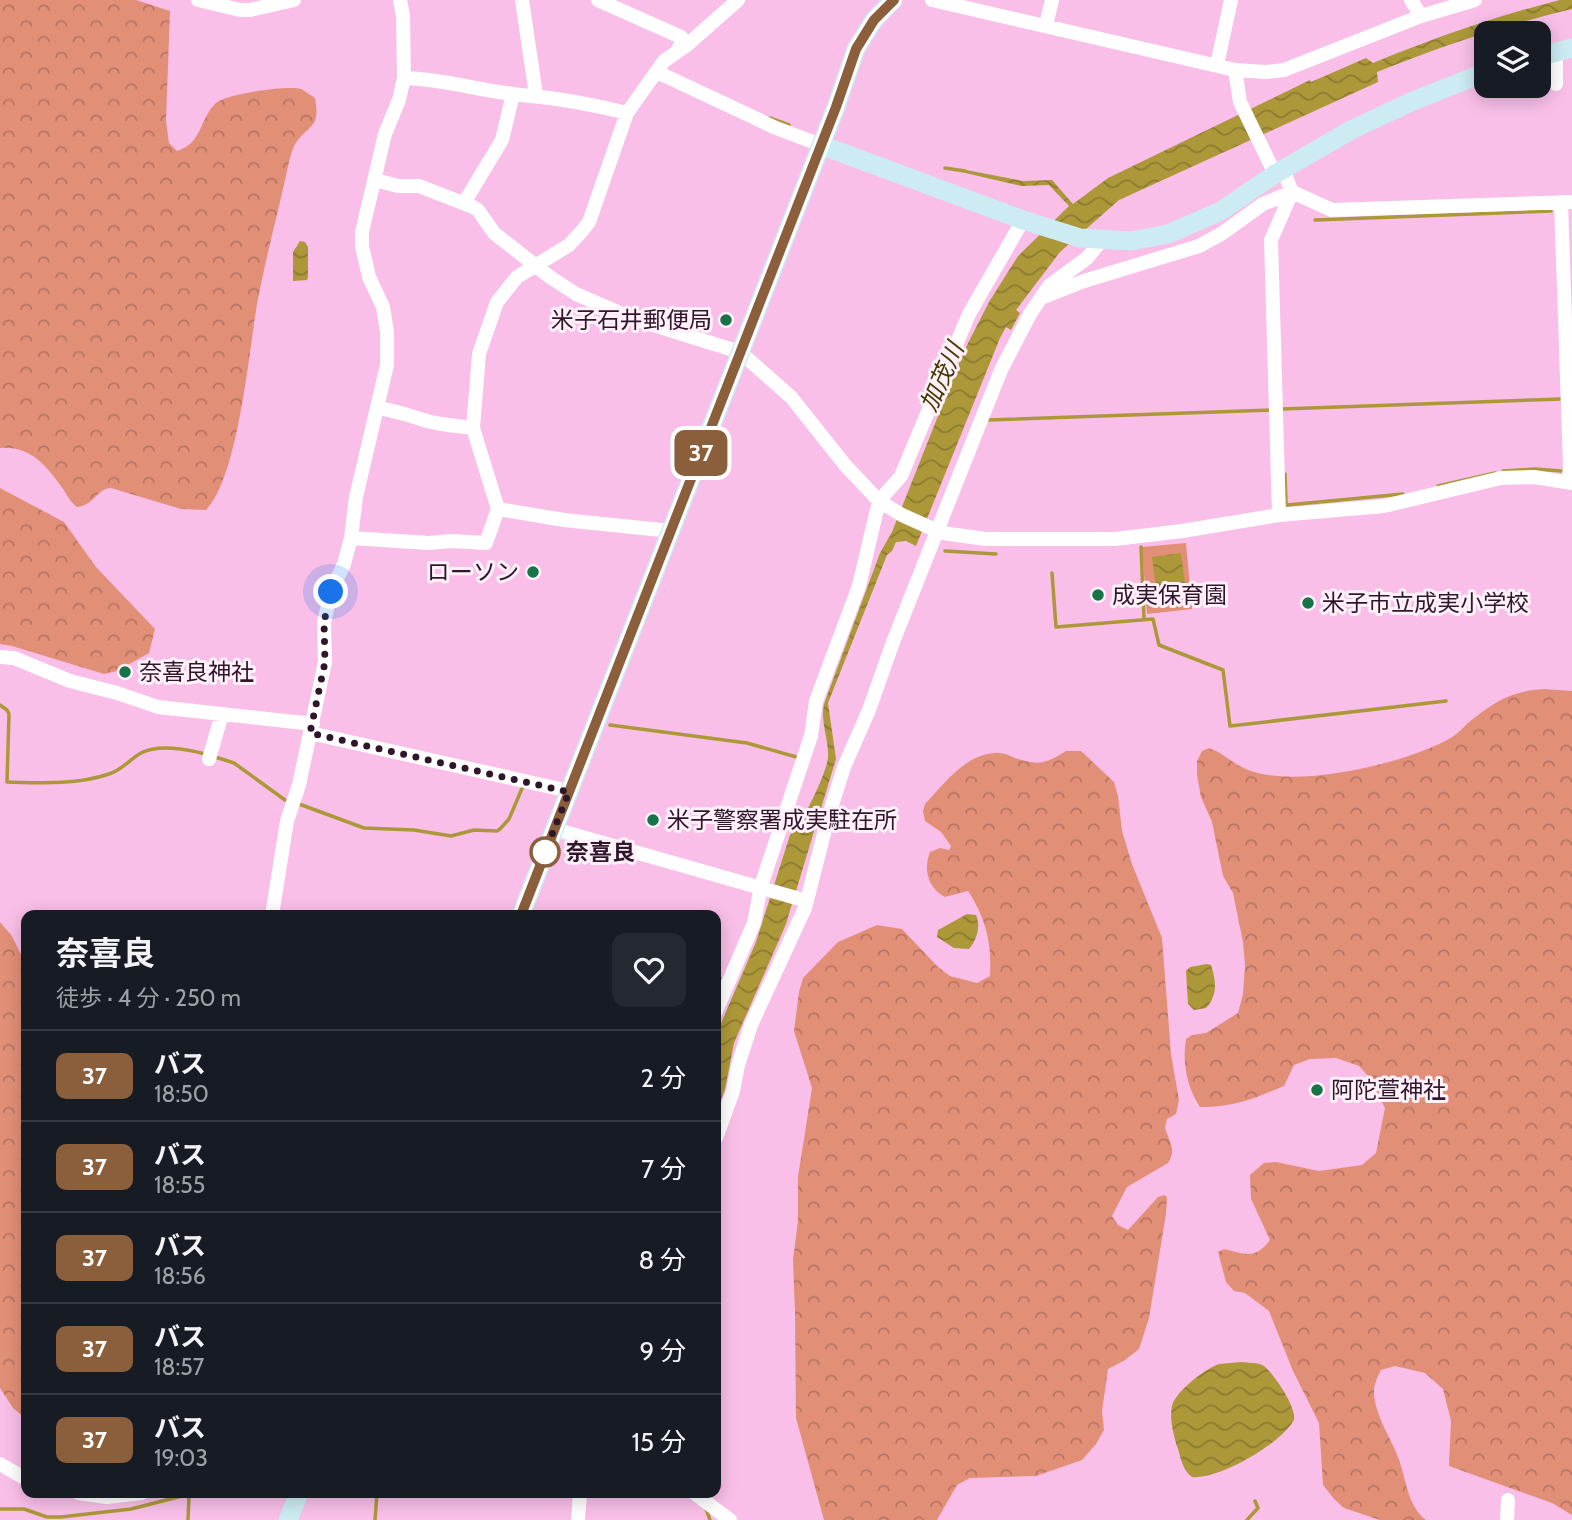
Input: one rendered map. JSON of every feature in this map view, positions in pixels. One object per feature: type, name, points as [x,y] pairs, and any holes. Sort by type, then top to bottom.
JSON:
[{"type":"main road","points":[[523,910],[856,49],[874,20],[894,0]]},
{"type":"main road","points":[[821,145],[1029,222],[1080,238],[1131,241],[1168,234],[1221,211],[1276,169],[1400,107],[1474,77]]},
{"type":"main road","points":[[288,1520],[297,1498]]},
{"type":"street","points":[[198,0],[250,10],[293,0]]},
{"type":"street","points":[[273,910],[287,821],[299,785],[325,662],[324,622],[331,592],[344,564],[351,538],[367,443],[387,365],[387,332],[383,307],[369,277],[362,246],[362,232],[385,134],[399,100],[404,78],[403,16],[400,0]]},
{"type":"street","points":[[522,0],[536,95]]},
{"type":"street","points":[[598,0],[681,37],[683,40],[677,52]]},
{"type":"street","points":[[351,538],[418,543],[485,543],[498,509],[473,428],[479,354],[497,302],[517,277],[569,245],[589,222],[627,113],[664,61],[738,0]]},
{"type":"street","points":[[932,0],[1235,71],[1266,72],[1284,70],[1422,16],[1475,0]]},
{"type":"street","points":[[1046,25],[1052,0]]},
{"type":"street","points":[[1217,65],[1231,0]]},
{"type":"street","points":[[1411,0],[1422,16]]},
{"type":"street","points":[[1555,53],[1556,84]]},
{"type":"street","points":[[375,180],[398,186],[419,186],[478,210],[494,233],[534,265],[562,286],[603,307],[677,334],[740,352],[791,397],[845,465],[879,500],[930,528],[977,539],[1115,539],[1279,515],[1384,506],[1501,478],[1534,477],[1570,483],[1566,202],[1332,210],[1292,192],[1276,169],[1240,102],[1235,71]]},
{"type":"street","points":[[657,72],[776,128],[821,145]]},
{"type":"street","points":[[404,78],[439,80],[513,94],[577,101],[627,113]]},
{"type":"street","points":[[464,203],[502,140],[513,94]]},
{"type":"street","points":[[1041,298],[1084,281],[1199,246],[1263,204],[1292,192]]},
{"type":"street","points":[[1279,515],[1271,240],[1292,192]]},
{"type":"street","points":[[721,999],[754,923],[811,736],[816,701],[859,586],[879,500],[901,476],[964,326],[1029,222]]},
{"type":"street","points":[[721,1124],[750,1028],[807,901],[844,767],[869,710],[930,528],[1001,370],[1041,298],[1049,286],[1087,258],[1102,240]]},
{"type":"street","points":[[377,408],[397,410],[426,421],[473,428]]},
{"type":"street","points":[[498,509],[564,520],[671,531]]},
{"type":"street","points":[[0,657],[14,658],[70,681],[158,707],[312,728],[569,792]]},
{"type":"street","points":[[209,759],[222,714]]},
{"type":"street","points":[[554,829],[807,901]]},
{"type":"street","points":[[0,1464],[21,1477]]},
{"type":"street","points":[[578,1520],[580,1498]]},
{"type":"street","points":[[701,1498],[730,1520]]},
{"type":"street","points":[[1507,1520],[1508,1500]]},
{"type":"green space","points":[[0,0],[136,0],[170,11],[166,121],[169,143],[177,151],[192,142],[211,109],[222,100],[257,91],[284,88],[301,89],[315,98],[315,121],[294,146],[289,160],[257,304],[234,443],[217,494],[206,510],[181,509],[111,488],[77,507],[51,472],[37,459],[20,450],[0,448]]},
{"type":"green space","points":[[0,488],[64,522],[96,567],[155,629],[149,653],[117,671],[104,674],[0,644]]},
{"type":"green space","points":[[1186,543],[1192,609],[1147,614],[1142,547]]},
{"type":"green space","points":[[1544,689],[1572,691],[1572,1515],[1552,1503],[1449,1466],[1451,1421],[1443,1389],[1425,1373],[1395,1366],[1381,1370],[1374,1391],[1375,1400],[1379,1416],[1398,1457],[1411,1499],[1426,1520],[1380,1520],[1344,1508],[1323,1485],[1319,1423],[1293,1371],[1269,1311],[1245,1293],[1234,1291],[1226,1282],[1218,1252],[1224,1249],[1244,1254],[1254,1253],[1270,1240],[1251,1199],[1250,1175],[1264,1163],[1276,1162],[1319,1171],[1362,1165],[1376,1153],[1385,1108],[1369,1077],[1359,1066],[1336,1058],[1310,1059],[1294,1065],[1284,1086],[1243,1101],[1223,1106],[1200,1107],[1196,1100],[1187,1074],[1186,1039],[1192,1035],[1206,1033],[1238,1013],[1243,994],[1245,965],[1233,893],[1223,876],[1212,822],[1201,797],[1197,761],[1202,751],[1209,748],[1245,769],[1271,776],[1296,777],[1350,771],[1428,749],[1453,736],[1503,699],[1521,692]]},
{"type":"green space","points":[[1066,751],[1081,751],[1114,782],[1122,831],[1132,864],[1162,938],[1171,1054],[1179,1100],[1176,1114],[1167,1119],[1165,1128],[1172,1154],[1168,1163],[1127,1187],[1112,1216],[1118,1225],[1128,1230],[1158,1197],[1167,1197],[1149,1318],[1139,1349],[1108,1369],[1102,1411],[1104,1430],[1082,1460],[1036,1476],[970,1478],[957,1485],[937,1520],[824,1520],[796,1418],[793,1260],[798,1221],[798,1177],[812,1088],[794,1031],[803,978],[838,942],[877,925],[902,929],[950,976],[977,983],[990,976],[986,932],[968,891],[945,897],[934,889],[928,878],[930,852],[940,848],[949,850],[951,846],[941,832],[925,821],[925,804],[955,772],[983,755],[1000,753],[1036,763],[1052,759]]},
{"type":"green space","points":[[0,922],[12,936],[21,955],[21,1415],[13,1408],[0,1388]]},
{"type":"water","points":[[1560,0],[1572,0],[1572,9],[1526,21],[1487,21]]},
{"type":"water","points":[[1474,25],[1474,37],[1377,72],[1378,82],[1119,200],[1060,252],[1016,310],[1020,313],[1011,330],[1006,327],[1000,338],[916,546],[906,541],[896,542],[887,555],[828,703],[836,759],[786,924],[734,1043],[721,1100],[721,1023],[756,942],[790,835],[807,810],[826,765],[828,751],[824,704],[880,553],[892,532],[963,353],[989,302],[1018,256],[1069,206],[1049,185],[1021,186],[961,172],[961,169],[1023,181],[1052,180],[1073,204],[1108,178],[1310,80],[1311,82],[1366,58],[1373,63]]},
{"type":"water","points":[[300,241],[305,242],[308,247],[308,277],[307,280],[293,281],[293,252]]},
{"type":"water","points":[[1181,553],[1187,599],[1158,602],[1152,557]]},
{"type":"water","points":[[967,914],[976,915],[978,924],[976,937],[969,949],[954,948],[937,937],[938,930]]},
{"type":"water","points":[[1211,965],[1215,982],[1213,998],[1206,1008],[1194,1010],[1188,1004],[1186,971],[1190,967]]},
{"type":"water","points":[[1241,1362],[1259,1364],[1268,1370],[1288,1400],[1294,1420],[1276,1439],[1248,1459],[1217,1473],[1192,1477],[1186,1472],[1174,1434],[1171,1411],[1174,1400],[1192,1381],[1213,1366]]},
{"type":"waterway","points":[[770,118],[789,125]]},
{"type":"waterway","points":[[945,168],[965,171]]},
{"type":"waterway","points":[[1315,220],[1551,211]]},
{"type":"waterway","points":[[1282,409],[1562,399]]},
{"type":"waterway","points":[[987,420],[1272,410]]},
{"type":"waterway","points":[[1503,471],[1562,471]]},
{"type":"waterway","points":[[1438,486],[1495,473]]},
{"type":"waterway","points":[[1285,474],[1286,504]]},
{"type":"waterway","points":[[1287,505],[1403,494]]},
{"type":"waterway","points":[[1141,547],[1144,619]]},
{"type":"waterway","points":[[945,551],[996,554]]},
{"type":"waterway","points":[[1052,573],[1056,627],[1153,619],[1159,645],[1223,670],[1230,726],[1446,701]]},
{"type":"waterway","points":[[0,705],[9,714],[7,782],[58,782],[97,778],[114,772],[148,750],[181,749],[205,754]]},
{"type":"waterway","points":[[610,725],[747,743],[800,758]]},
{"type":"waterway","points":[[212,756],[234,763],[285,800]]},
{"type":"waterway","points":[[299,804],[364,828],[414,830],[451,836],[474,830],[500,829],[509,819],[523,786]]},
{"type":"waterway","points":[[0,1509],[24,1509],[47,1517],[61,1517],[131,1509],[174,1498]]},
{"type":"waterway","points":[[188,1520],[189,1498]]},
{"type":"waterway","points":[[375,1520],[377,1498]]},
{"type":"waterway","points":[[1247,1520],[1258,1508],[1255,1501]]},
{"type":"waterway","points":[[706,1509],[710,1520]]},
{"type":"bus line","name":"37","points":[[523,910],[836,107],[856,49],[874,20],[894,0]]},
{"type":"place","name":"米子石井郵便局","points":[[726,320]]},
{"type":"place","name":"ローソン","points":[[533,572]]},
{"type":"place","name":"成実保育園","points":[[1098,595]]},
{"type":"place","name":"米子市立成実小学校","points":[[1308,603]]},
{"type":"place","name":"奈喜良神社","points":[[125,672]]},
{"type":"place","name":"米子警察署成実駐在所","points":[[653,820]]},
{"type":"place","name":"奈喜良","points":[[545,852]]},
{"type":"place","name":"阿陀萱神社","points":[[1317,1090]]},
{"type":"route","points":[[331,592],[324,622],[325,662],[310,733],[569,792],[545,852]]},
{"type":"water label","name":"加茂川","points":[[942,377]]}]
